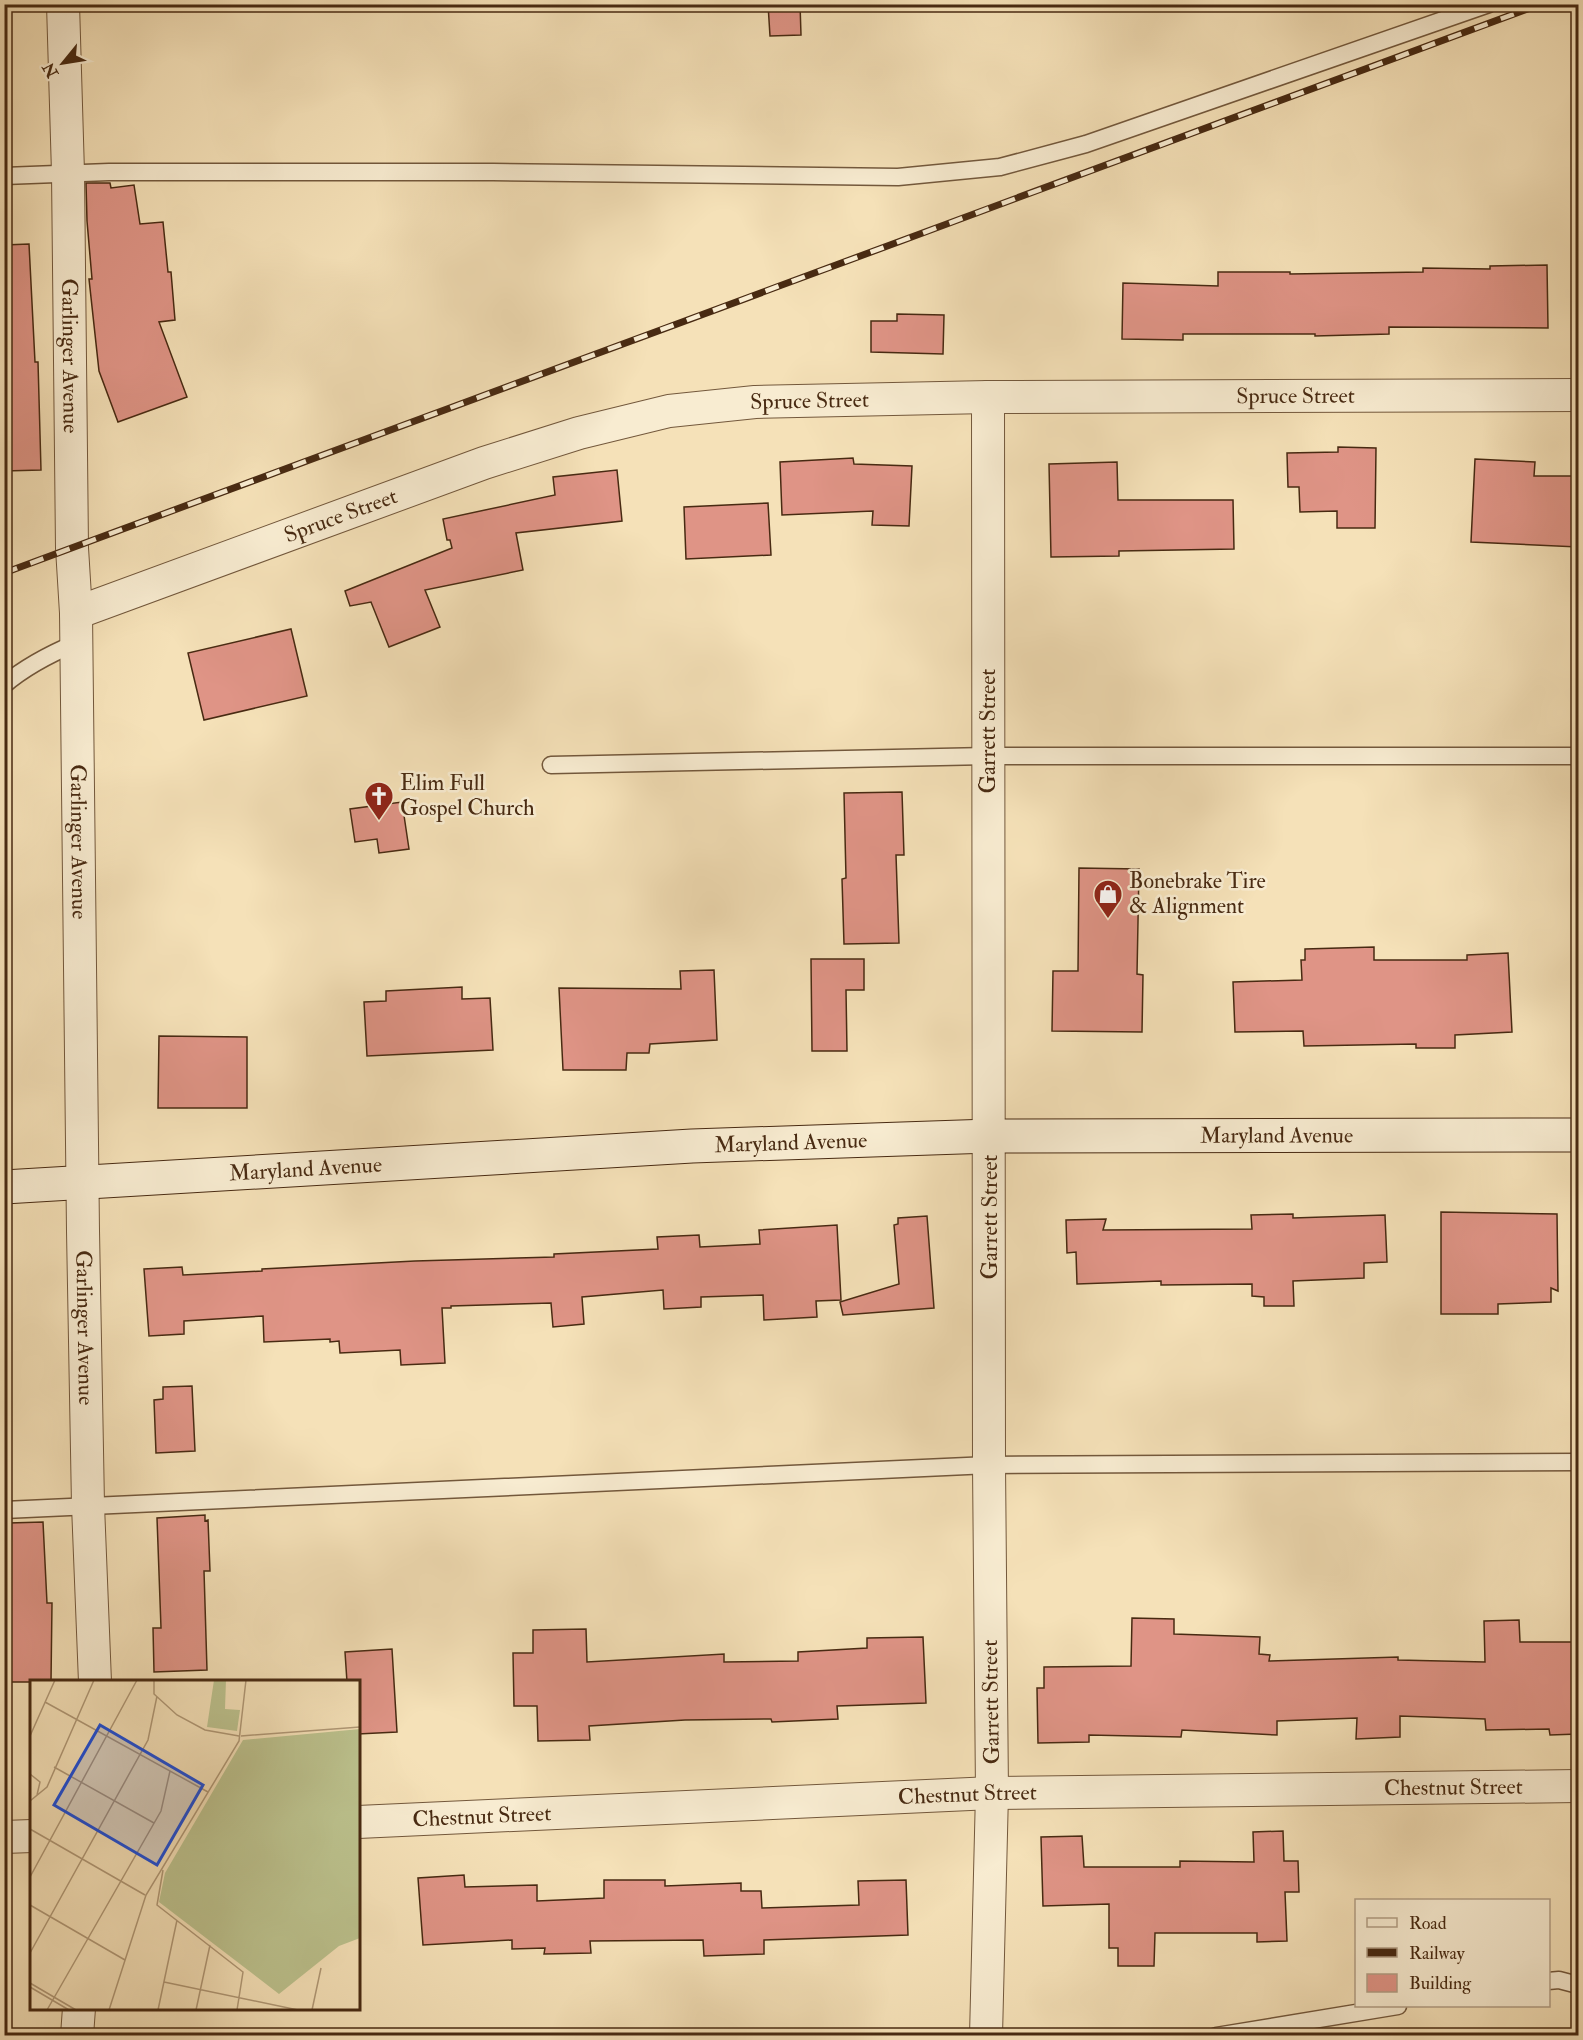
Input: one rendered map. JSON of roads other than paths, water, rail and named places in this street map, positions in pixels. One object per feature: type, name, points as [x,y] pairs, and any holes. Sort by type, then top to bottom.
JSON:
[{"type":"street","name":"Garlinger Avenue","points":[[63,4],[68,173],[72,548],[76,628],[88,1506],[95,1680]]},
{"type":"street","name":"Spruce Street","points":[[76,628],[484,463],[579,433],[669,411],[755,402],[988,397],[1578,396]]},
{"type":"street","name":"Garrett Street","points":[[986,2036],[992,1793],[989,1465],[988,397]]},
{"type":"street","name":"Maryland Avenue","points":[[4,1187],[692,1146],[990,1136],[1578,1135]]},
{"type":"street","name":"Chestnut Street","points":[[360,1822],[992,1793],[1578,1785]]},
{"type":"street","points":[[4,1837],[30,1836]]},
{"type":"street","points":[[77,2036],[79,2010]]},
{"type":"lane","points":[[4,176],[68,173],[493,172],[898,177],[1000,167],[1086,144],[1490,4]]},
{"type":"lane","points":[[4,685],[18,673],[51,654],[76,628]]},
{"type":"lane","points":[[551,765],[988,756],[1578,756]]},
{"type":"lane","points":[[4,1510],[989,1465],[1578,1462]]},
{"type":"lane","points":[[1550,1981],[1559,1980],[1578,1985]]},
{"type":"lane","points":[[1216,2036],[1392,2007]]},
{"type":"railway","points":[[4,573],[1541,4]]},
{"type":"place","name":"Elim Full Gospel Church","points":[[379,822]]},
{"type":"place","name":"Bonebrake Tire & Alignment","points":[[1108,920]]}]
